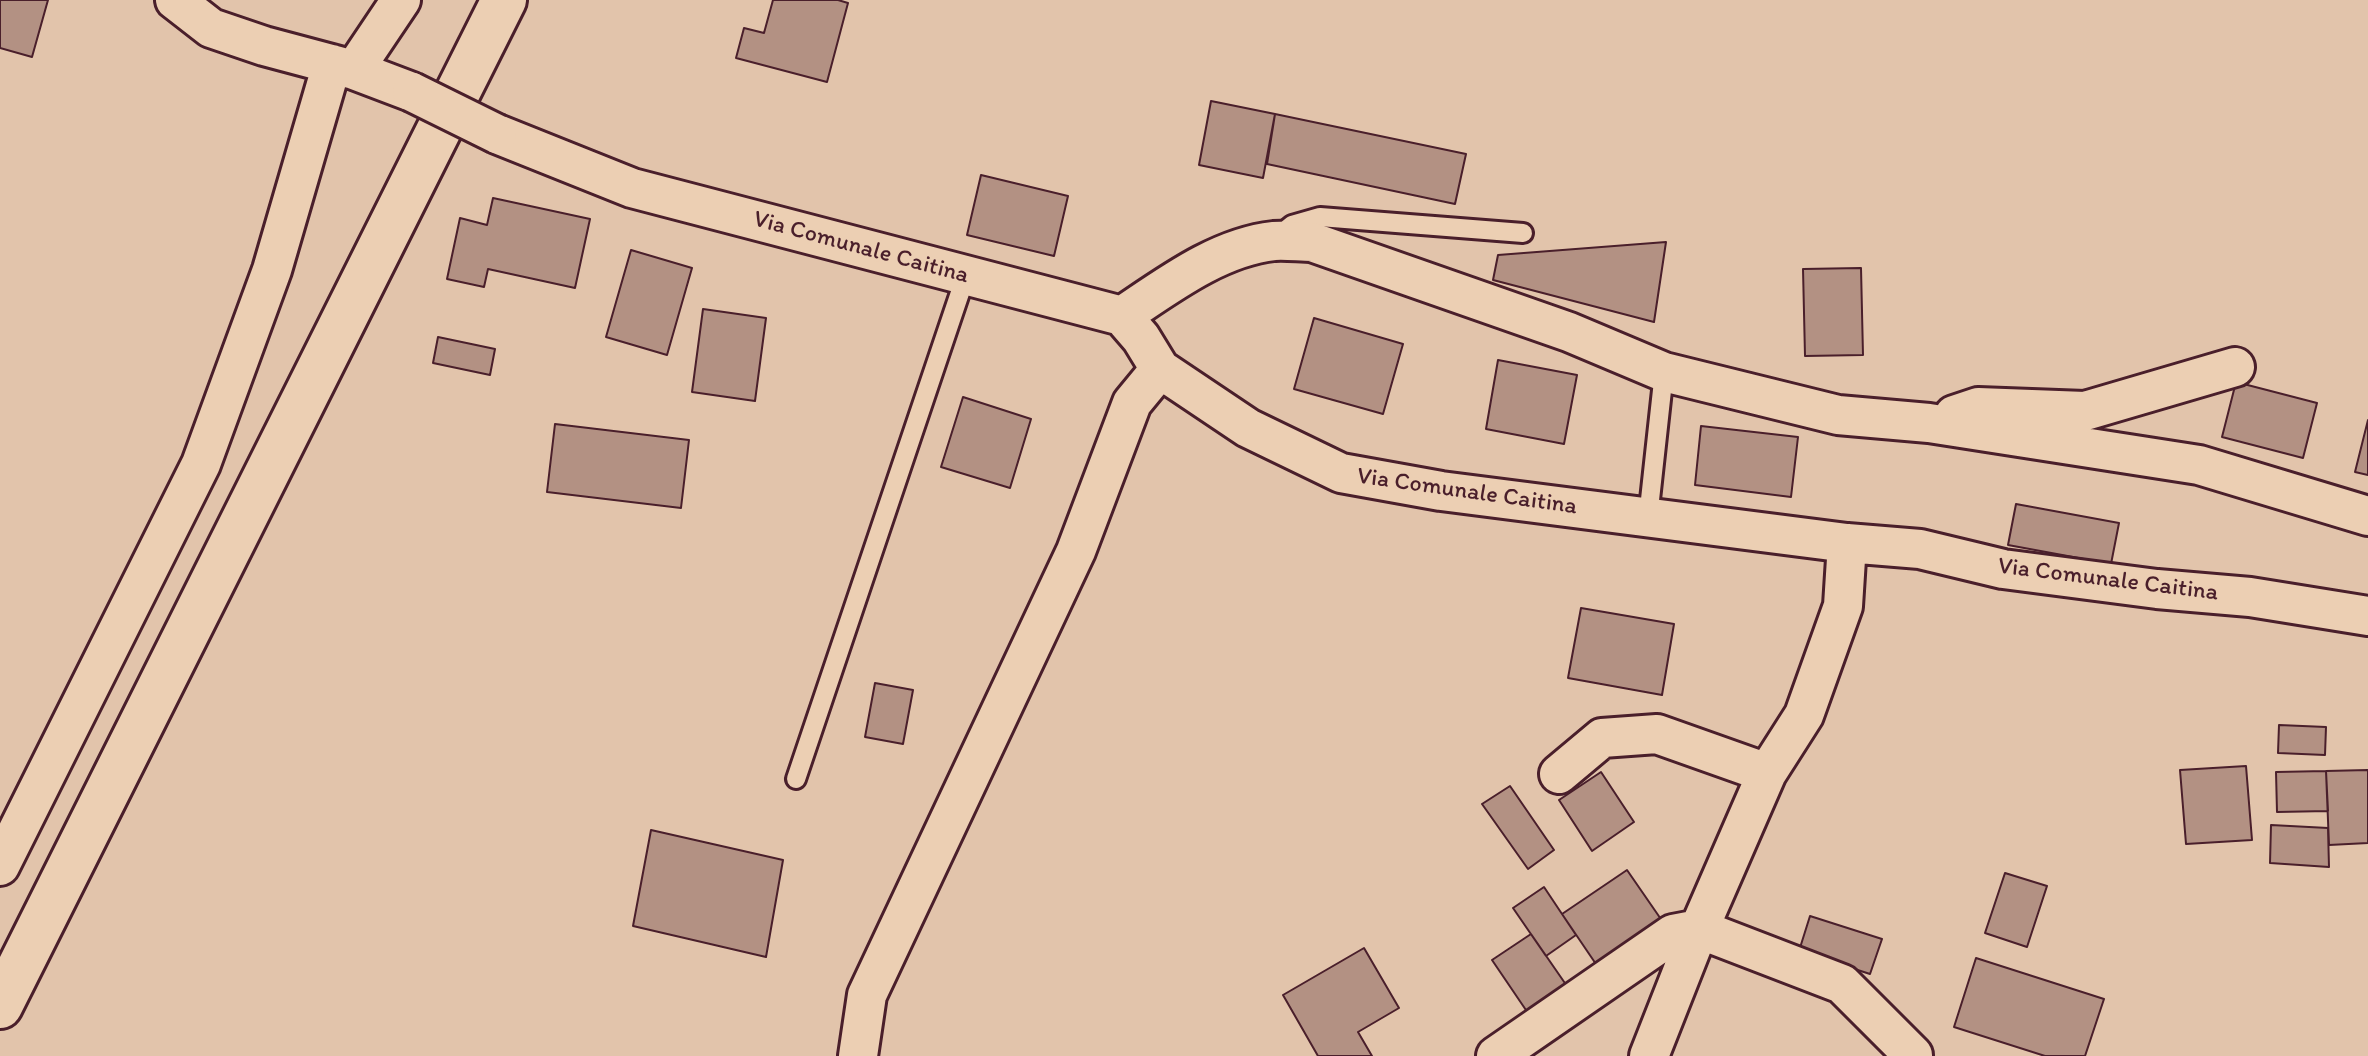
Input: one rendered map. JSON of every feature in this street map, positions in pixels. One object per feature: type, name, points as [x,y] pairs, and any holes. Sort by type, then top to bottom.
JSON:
[{"type":"main road","points":[[0,1006],[504,0]]},
{"type":"street","points":[[175,0],[211,28],[343,67]]},
{"type":"street","points":[[0,866],[201,464],[343,67],[401,0]]},
{"type":"street","name":"Via Comunale Caitina","points":[[343,67],[412,92],[497,134],[632,188],[1122,316],[1141,338],[1160,369],[1248,428],[1341,473],[1441,491],[1847,543],[1920,549],[2003,569],[2157,589],[2250,597],[2368,616]]},
{"type":"street","points":[[1122,316],[1194,267],[1273,241],[1312,242],[1569,332],[1664,372],[1838,415],[1929,423],[2199,465],[2368,516]]},
{"type":"street","points":[[1929,423],[1978,407],[2085,411],[2235,367]]},
{"type":"street","points":[[858,1056],[867,995],[1076,551],[1132,403],[1160,369]]},
{"type":"street","points":[[1649,1056],[1699,929],[1767,773],[1804,715],[1843,606],[1847,543]]},
{"type":"street","points":[[1559,774],[1602,738],[1657,734],[1767,773]]},
{"type":"street","points":[[1496,1056],[1673,934],[1699,929],[1842,984],[1913,1055]]},
{"type":"lane","points":[[1273,241],[1292,225],[1320,217],[1523,233]]},
{"type":"lane","points":[[796,779],[966,275]]},
{"type":"lane","points":[[1648,518],[1664,372]]},
{"type":"building","points":[[0,0],[48,0],[32,57],[0,48]]},
{"type":"building","points":[[773,0],[838,0],[848,3],[827,82],[736,58],[744,28],[764,33]]},
{"type":"building","points":[[1211,101],[1275,114],[1263,178],[1199,165]]},
{"type":"building","points":[[1275,114],[1466,154],[1455,204],[1267,164]]},
{"type":"building","points":[[981,175],[1068,196],[1054,256],[967,235]]},
{"type":"building","points":[[493,198],[590,219],[575,288],[488,269],[484,287],[447,279],[460,218],[487,225]]},
{"type":"building","points":[[1666,242],[1654,322],[1493,280],[1498,255]]},
{"type":"building","points":[[631,250],[692,268],[667,355],[606,337]]},
{"type":"building","points":[[1861,268],[1863,355],[1805,356],[1803,269]]},
{"type":"building","points":[[703,309],[766,318],[755,401],[692,392]]},
{"type":"building","points":[[1314,318],[1403,344],[1383,414],[1294,389]]},
{"type":"building","points":[[438,337],[495,349],[490,375],[433,363]]},
{"type":"building","points":[[1498,360],[1577,375],[1564,444],[1486,429]]},
{"type":"building","points":[[2236,382],[2317,403],[2303,458],[2222,437]]},
{"type":"building","points":[[963,397],[1031,419],[1010,488],[941,467]]},
{"type":"building","points":[[2368,420],[2368,475],[2355,472]]},
{"type":"building","points":[[555,424],[689,440],[681,508],[547,492]]},
{"type":"building","points":[[1701,426],[1798,437],[1791,497],[1695,485]]},
{"type":"building","points":[[2016,504],[2119,523],[2111,564],[2008,545]]},
{"type":"building","points":[[1581,608],[1674,624],[1662,695],[1568,678]]},
{"type":"building","points":[[875,683],[913,690],[903,744],[865,737]]},
{"type":"building","points":[[2279,725],[2326,727],[2325,755],[2278,753]]},
{"type":"building","points":[[2246,766],[2252,840],[2186,844],[2180,770]]},
{"type":"building","points":[[2368,770],[2368,843],[2329,845],[2326,771]]},
{"type":"building","points":[[2326,771],[2328,811],[2277,812],[2276,772]]},
{"type":"building","points":[[1601,772],[1634,822],[1592,851],[1559,800]]},
{"type":"building","points":[[1510,786],[1554,850],[1528,869],[1482,804]]},
{"type":"building","points":[[2271,825],[2328,828],[2329,867],[2270,863]]},
{"type":"building","points":[[651,830],[783,860],[766,957],[633,926]]},
{"type":"building","points":[[1627,870],[1665,925],[1600,970],[1562,914]]},
{"type":"building","points":[[2005,873],[2047,886],[2027,947],[1985,933]]},
{"type":"building","points":[[1544,887],[1576,935],[1546,956],[1513,908]]},
{"type":"building","points":[[1810,916],[1882,939],[1870,974],[1799,951]]},
{"type":"building","points":[[1531,934],[1569,989],[1530,1016],[1492,960]]},
{"type":"building","points":[[1364,948],[1399,1008],[1358,1032],[1372,1056],[1318,1056],[1283,995]]},
{"type":"building","points":[[1976,958],[2104,999],[2085,1056],[2045,1056],[1954,1027]]}]
